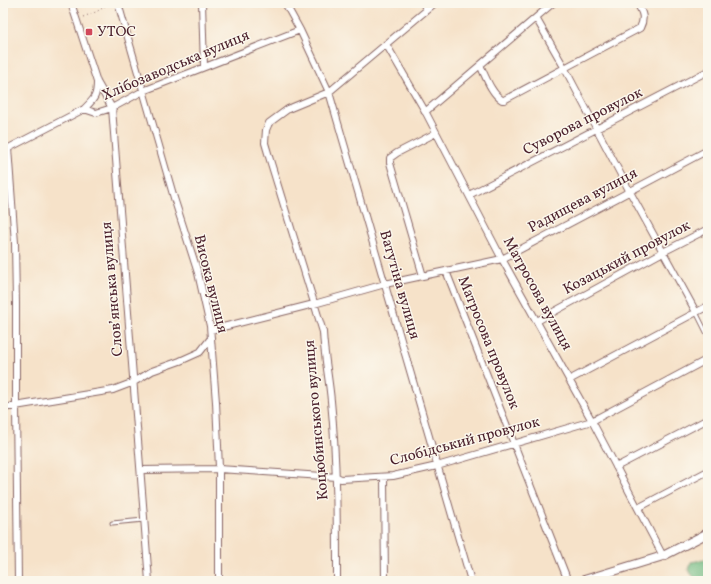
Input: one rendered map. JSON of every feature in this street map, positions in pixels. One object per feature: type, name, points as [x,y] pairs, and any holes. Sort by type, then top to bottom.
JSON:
[{"type":"street","name":"Слов’янська вулиця","points":[[71,3],[97,82],[112,108],[149,581]]},
{"type":"street","name":"Висока вулиця","points":[[118,3],[174,198],[198,273],[211,330],[219,469],[219,581]]},
{"type":"street","points":[[202,3],[204,67]]},
{"type":"street","name":"Ватутіна вулиця","points":[[285,3],[300,30],[328,92],[386,284],[436,466],[471,581]]},
{"type":"street","points":[[423,3],[427,10]]},
{"type":"street","points":[[328,92],[435,3]]},
{"type":"street","points":[[426,112],[553,3]]},
{"type":"street","points":[[480,65],[494,92],[502,100],[640,28],[643,22],[644,14],[638,3]]},
{"type":"street","points":[[536,18],[696,312]]},
{"type":"street","name":"Хлібозаводська вулиця","points":[[84,109],[96,113],[112,108],[143,91],[300,30]]},
{"type":"street","name":"Матросова вулиця","points":[[386,44],[426,112],[502,259],[570,380],[663,556]]},
{"type":"street","name":"Суворова провулок","points":[[469,195],[597,130],[708,71]]},
{"type":"street","name":"Хлібозаводська вулиця","points":[[6,149],[84,109],[97,93],[97,82]]},
{"type":"street","name":"Коцюбинського вулиця","points":[[328,92],[288,109],[269,123],[266,130],[266,143],[323,332],[331,400],[337,477],[337,581]]},
{"type":"street","points":[[423,276],[390,163],[390,158],[436,133]]},
{"type":"street","points":[[6,149],[16,280],[18,581]]},
{"type":"street","name":"Радищева вулиця","points":[[211,330],[386,284],[502,259],[708,150]]},
{"type":"street","name":"Козацький провулок","points":[[536,321],[708,229]]},
{"type":"street","name":"Матросова провулок","points":[[446,271],[568,581]]},
{"type":"street","points":[[570,380],[708,306]]},
{"type":"street","points":[[3,408],[113,390],[134,382],[152,371],[200,352],[211,338]]},
{"type":"street","name":"Слобідський провулок","points":[[140,470],[219,469],[337,477],[341,479],[393,476],[436,466],[592,421],[708,359]]},
{"type":"street","points":[[616,467],[708,419]]},
{"type":"street","points":[[638,508],[708,471]]},
{"type":"street","points":[[384,477],[385,581]]},
{"type":"street","points":[[581,581],[663,556],[708,533]]},
{"type":"lane","points":[[696,312],[708,336]]},
{"type":"lane","points":[[112,523],[145,520]]},
{"type":"path","points":[[77,19],[98,12],[108,3]]},
{"type":"green space","points":[[708,559],[708,581],[697,581],[688,570],[691,562]]},
{"type":"place","name":"УТОС","points":[[89,32]]}]
